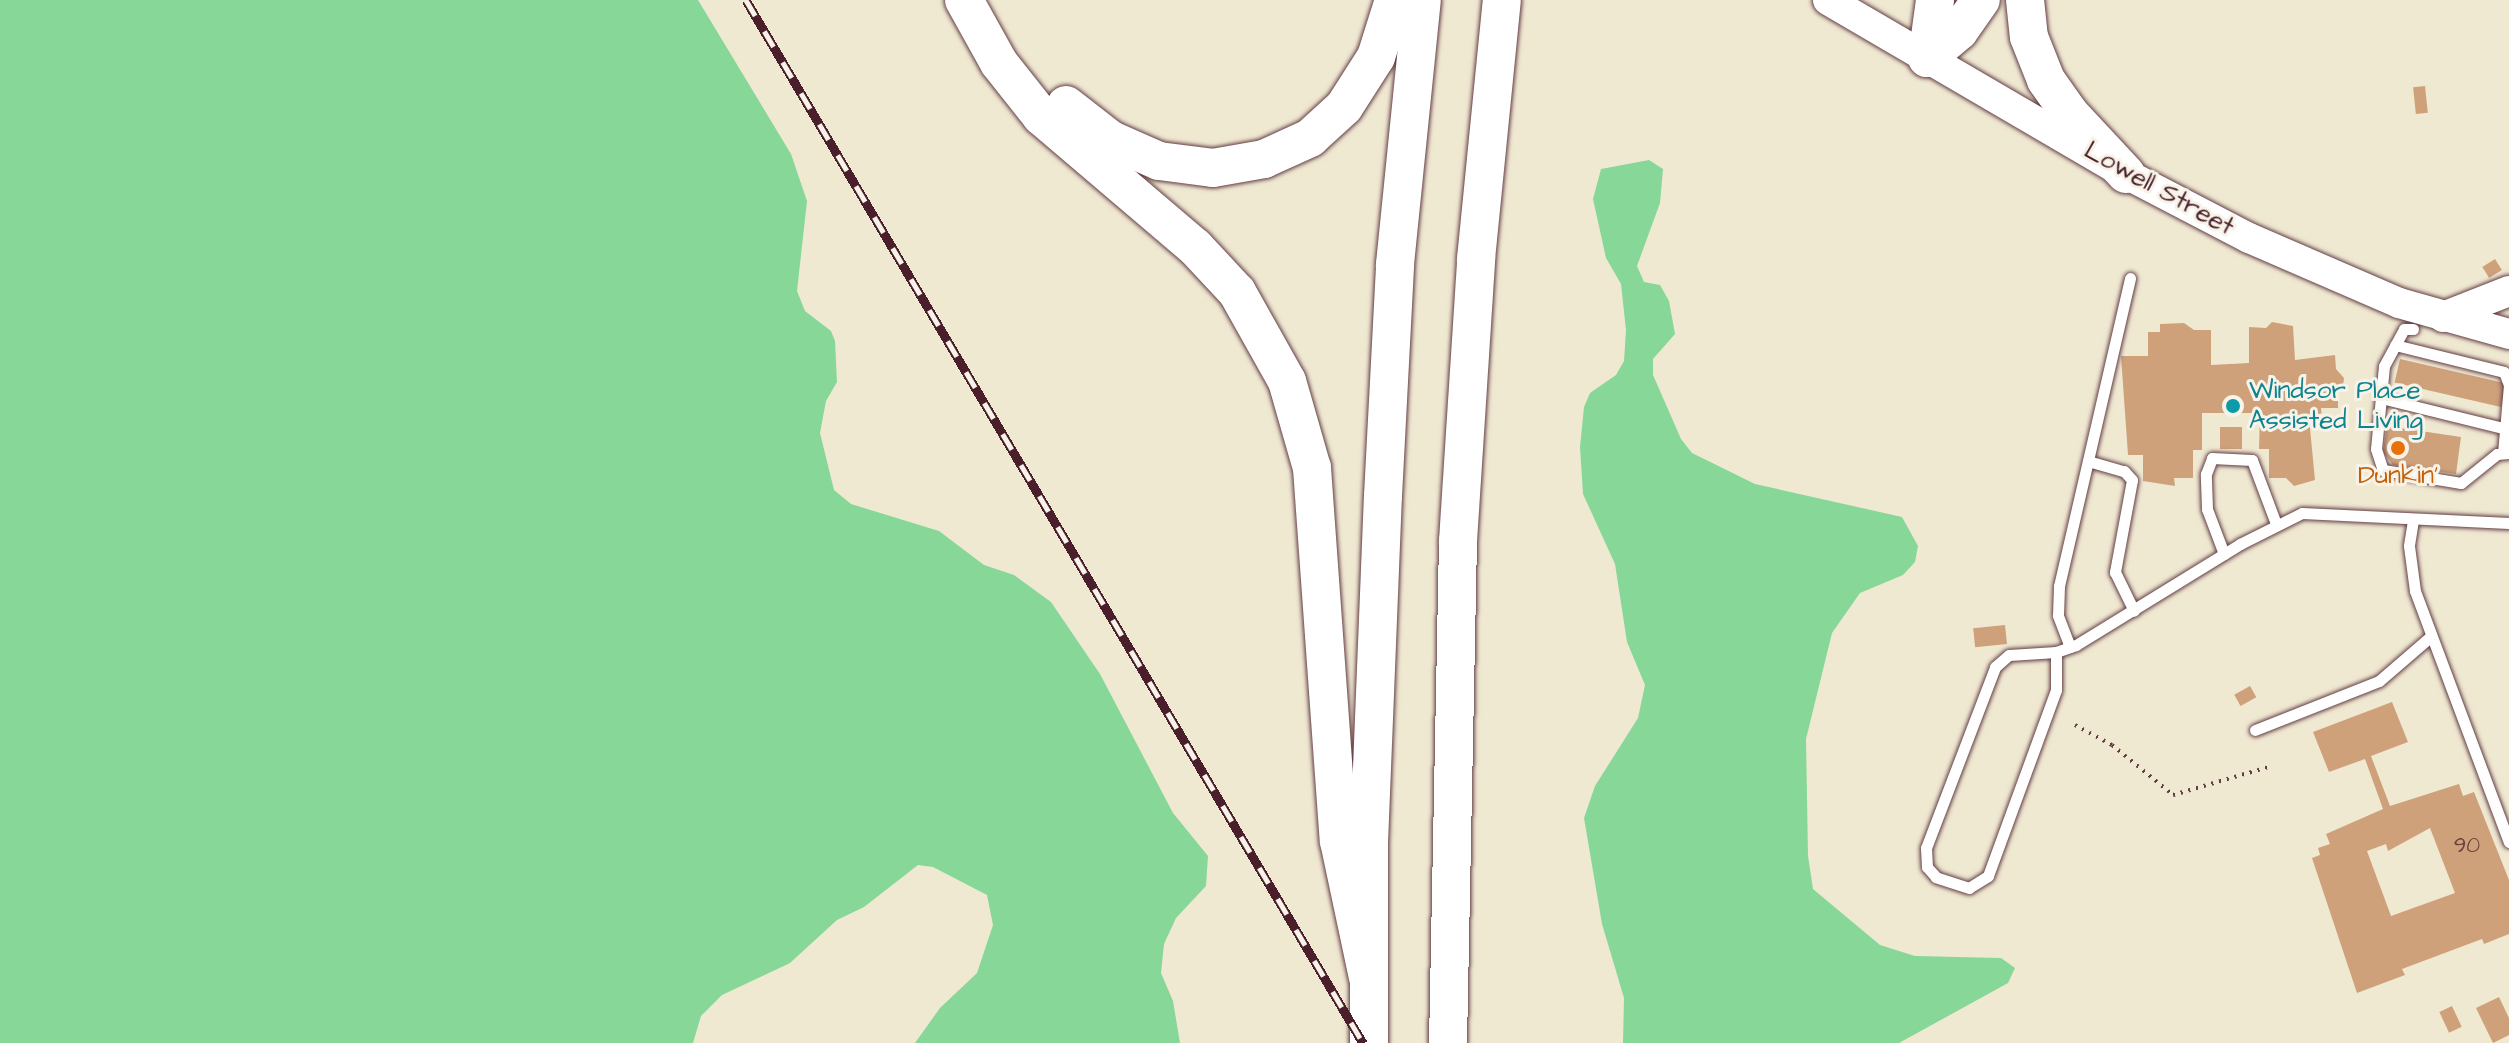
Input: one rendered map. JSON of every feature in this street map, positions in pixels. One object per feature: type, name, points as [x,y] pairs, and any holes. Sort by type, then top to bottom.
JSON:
[{"type":"highway","points":[[964,0],[999,63],[1041,116],[1195,247],[1237,292],[1291,390],[1316,497],[1339,841],[1368,978]]},
{"type":"highway","points":[[993,0],[1034,68],[1096,130],[1159,161],[1213,168],[1280,154],[1335,117],[1371,68],[1394,0]]},
{"type":"highway","points":[[1369,1034],[1372,727],[1393,311],[1422,0]]},
{"type":"highway","points":[[1448,1043],[1459,526],[1476,259],[1502,0]]},
{"type":"highway","points":[[1927,58],[1935,0]]},
{"type":"highway","points":[[1927,58],[1959,31],[1981,0]]},
{"type":"highway","points":[[2025,0],[2029,37],[2046,80],[2070,114],[2126,174]]},
{"type":"main road","name":"Lowell Street","points":[[1828,0],[2126,174],[2249,238],[2426,319],[2509,334]]},
{"type":"main road","points":[[2426,319],[2509,291]]},
{"type":"lane","points":[[2070,647],[2056,605],[2130,278]]},
{"type":"lane","points":[[2395,345],[2504,372],[2509,385],[2503,428],[2506,453],[2461,483],[2390,474],[2379,463],[2376,449],[2384,366],[2395,345],[2404,329],[2426,319]]},
{"type":"lane","points":[[2414,349],[2426,319]]},
{"type":"lane","points":[[2381,398],[2503,428]]},
{"type":"lane","points":[[2224,554],[2207,509],[2206,474],[2212,458],[2252,460],[2276,524]]},
{"type":"lane","points":[[2088,461],[2124,471],[2132,480],[2115,572],[2134,611]]},
{"type":"lane","points":[[2056,652],[2056,690],[1991,872],[1969,888],[1940,879],[1927,867],[1925,853],[1995,667],[2013,653],[2056,652],[2070,647],[2276,524],[2317,511],[2413,520],[2509,523]]},
{"type":"lane","points":[[2413,520],[2411,574],[2430,637],[2509,842]]},
{"type":"lane","points":[[2255,730],[2379,681],[2430,637]]},
{"type":"path","points":[[2075,725],[2105,741],[2173,795],[2268,767]]},
{"type":"green space","points":[[0,0],[698,0],[791,154],[807,201],[797,291],[805,311],[831,331],[835,341],[837,382],[826,401],[820,433],[834,490],[851,504],[939,531],[984,565],[1014,575],[1051,602],[1100,674],[1173,813],[1208,856],[1206,886],[1176,918],[1164,944],[1161,973],[1173,1001],[1180,1043],[915,1043],[940,1008],[977,973],[993,925],[987,895],[933,867],[918,865],[864,907],[837,920],[790,963],[722,995],[701,1016],[693,1043],[0,1043]]},
{"type":"green space","points":[[1649,160],[1663,169],[1660,203],[1637,266],[1644,282],[1660,285],[1669,301],[1675,334],[1653,359],[1653,375],[1681,439],[1692,453],[1755,484],[1902,517],[1918,546],[1915,562],[1903,575],[1860,593],[1832,633],[1806,739],[1808,856],[1813,889],[1880,945],[1915,956],[2001,958],[2015,968],[2008,983],[1899,1043],[1623,1043],[1624,998],[1602,924],[1584,818],[1595,786],[1638,718],[1645,685],[1627,642],[1615,564],[1583,494],[1580,447],[1584,407],[1590,393],[1616,375],[1624,361],[1626,330],[1621,284],[1606,258],[1593,199],[1601,169]]},
{"type":"building","points":[[2425,86],[2428,113],[2416,114],[2413,87]]},
{"type":"building","points":[[2495,259],[2502,270],[2489,278],[2482,267]]},
{"type":"building","name":"Windsor Place Assisted Living","points":[[2272,322],[2293,326],[2295,360],[2335,355],[2336,369],[2344,378],[2343,386],[2338,387],[2338,408],[2321,408],[2322,418],[2309,418],[2315,480],[2294,486],[2286,478],[2269,478],[2269,449],[2259,449],[2260,413],[2202,413],[2202,450],[2193,450],[2193,478],[2174,478],[2175,486],[2143,481],[2143,455],[2128,455],[2121,356],[2148,356],[2148,332],[2160,332],[2160,324],[2184,323],[2194,330],[2211,330],[2211,365],[2249,363],[2249,327],[2266,328]]},
{"type":"building","points":[[2400,359],[2506,384],[2501,407],[2395,382]]},
{"type":"building","points":[[2387,426],[2461,437],[2456,474],[2393,465],[2383,452]]},
{"type":"building","points":[[2220,427],[2242,427],[2242,449],[2220,449]]},
{"type":"building","points":[[2005,625],[2007,644],[1975,647],[1973,628]]},
{"type":"building","points":[[2250,686],[2256,697],[2241,706],[2234,695]]},
{"type":"building","points":[[2392,702],[2408,742],[2371,756],[2390,806],[2459,784],[2463,796],[2474,792],[2509,880],[2509,934],[2484,944],[2482,939],[2402,969],[2405,975],[2357,993],[2312,858],[2320,855],[2318,848],[2330,844],[2326,834],[2383,809],[2365,759],[2329,772],[2313,732]],"holes":[[[2430,828],[2455,893],[2391,916],[2367,851],[2386,844],[2388,851]]]},
{"type":"building","points":[[2499,997],[2509,1018],[2509,1035],[2493,1043],[2476,1008]]},
{"type":"building","points":[[2452,1006],[2462,1027],[2449,1033],[2439,1012]]},
{"type":"railway","points":[[746,0],[1363,1043]]},
{"type":"place","name":"Windsor Place Assisted Living","points":[[2233,406]]},
{"type":"place","name":"Dunkin'","points":[[2398,448]]}]
